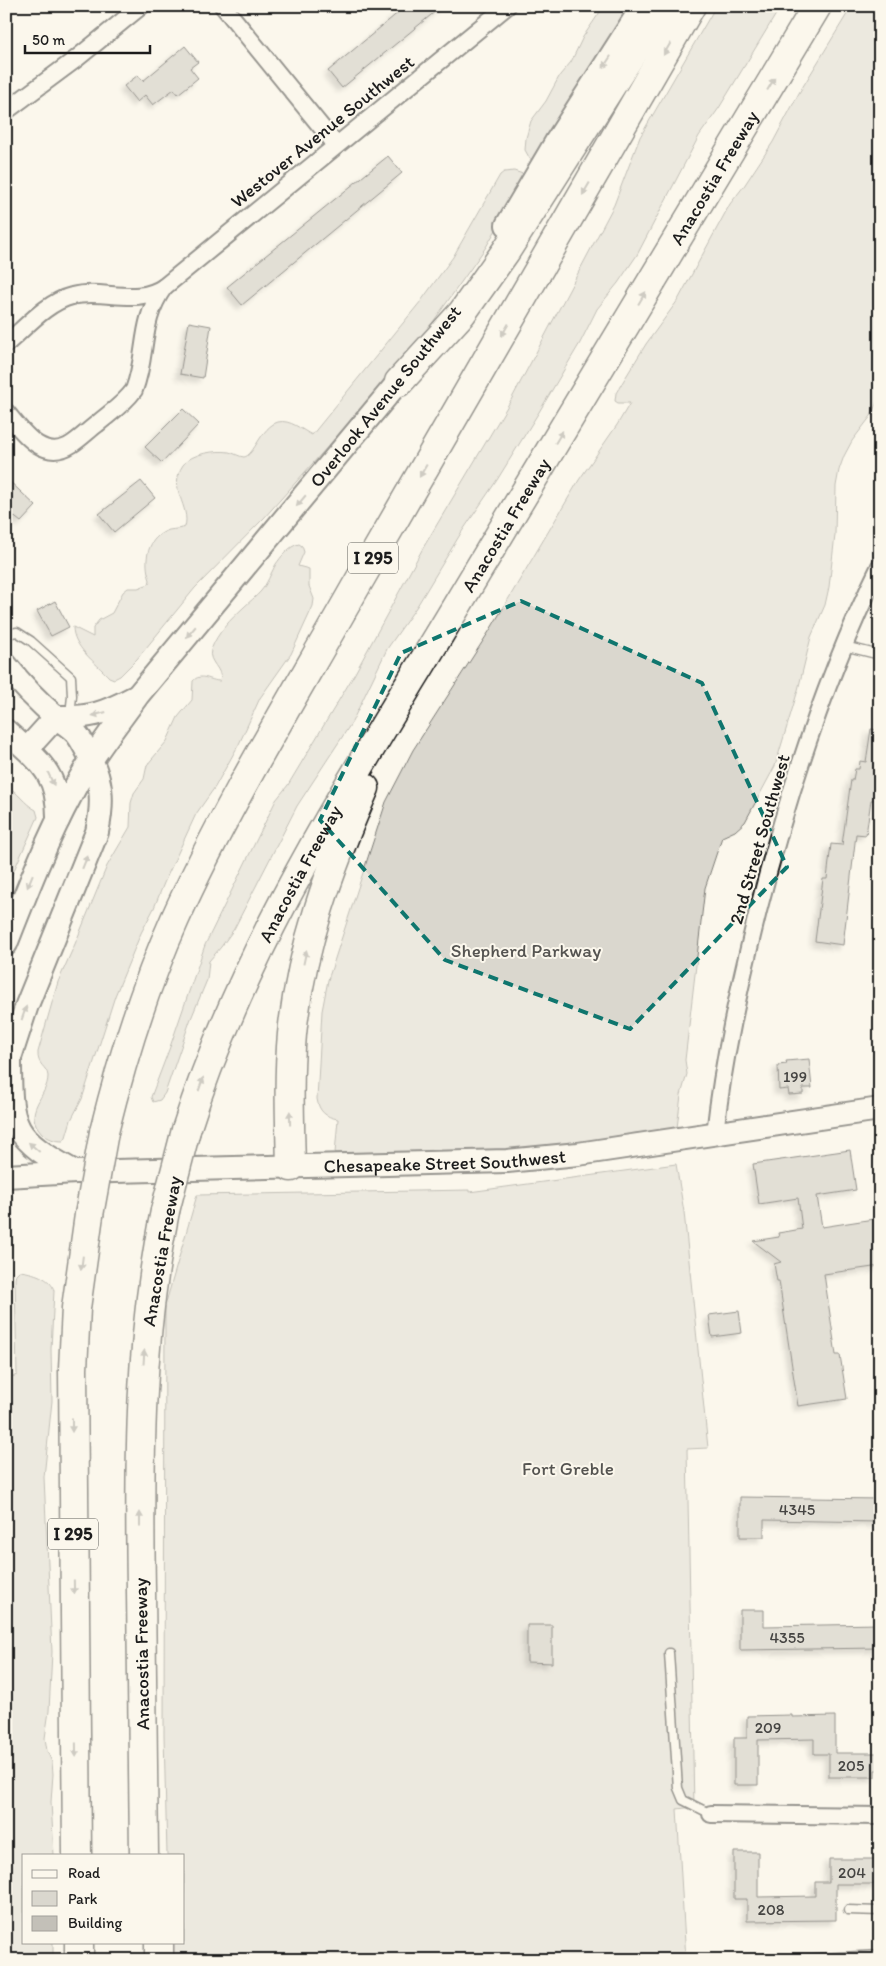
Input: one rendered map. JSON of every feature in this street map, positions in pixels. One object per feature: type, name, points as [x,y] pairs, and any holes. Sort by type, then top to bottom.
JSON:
[{"type":"highway","points":[[399,382],[462,313],[506,251],[662,6]]},
{"type":"highway","name":"I 295","points":[[77,1854],[73,1369],[77,1300],[89,1214],[104,1132],[120,1070],[143,998],[174,920],[213,842],[364,572],[692,6]]},
{"type":"highway","name":"Anacostia Freeway","points":[[144,1854],[140,1529],[142,1395],[150,1300],[165,1211],[186,1130],[203,1077],[226,1019],[277,913],[359,768],[817,6]]},
{"type":"highway","points":[[291,1167],[292,1036],[299,983],[314,920],[334,862],[373,769],[470,584]]},
{"type":"highway","points":[[143,1797],[151,1854]]},
{"type":"highway","points":[[78,1944],[79,1960]]},
{"type":"highway","points":[[145,1944],[146,1960]]},
{"type":"highway","points":[[159,1944],[159,1960]]},
{"type":"street","points":[[6,111],[142,6]]},
{"type":"street","points":[[223,6],[336,145]]},
{"type":"street","name":"Westover Avenue Southwest","points":[[6,344],[51,306],[64,298],[87,294],[144,295],[158,291],[507,6]]},
{"type":"street","name":"Overlook Avenue Southwest","points":[[6,944],[32,877],[71,793],[92,760],[138,695],[399,382],[478,275],[561,135],[643,6]]},
{"type":"street","name":"Westover Avenue Southwest","points":[[6,412],[34,443],[52,448],[71,445],[127,400],[134,390],[149,314],[164,286]]},
{"type":"street","name":"2nd Street Southwest","points":[[716,1134],[718,1106],[730,1035],[765,884],[798,771],[844,646],[880,566]]},
{"type":"street","points":[[6,665],[26,689],[63,717],[76,733],[92,760],[99,778],[102,794],[97,832],[27,1005],[8,1065],[10,1103],[23,1136],[41,1153],[76,1172]]},
{"type":"street","points":[[27,750],[63,717],[85,717],[104,713],[138,695]]},
{"type":"street","points":[[6,731],[42,764],[52,779],[58,796],[58,821]]},
{"type":"street","name":"Chesapeake Street Southwest","points":[[6,1176],[76,1172],[507,1161],[578,1154],[880,1109]]},
{"type":"street","points":[[711,1814],[880,1816]]},
{"type":"lane","points":[[6,634],[17,632],[31,641],[72,677],[72,696],[63,717]]},
{"type":"lane","points":[[844,646],[880,655]]},
{"type":"lane","points":[[669,1653],[678,1788],[683,1800],[711,1814]]},
{"type":"lane","points":[[848,1910],[880,1911]]},
{"type":"lane","points":[[782,1960],[880,1956]]},
{"type":"highlighted area","points":[[521,601],[702,683],[787,867],[630,1029],[445,960],[320,820],[401,653]]},
{"type":"green space","points":[[604,6],[632,6],[535,160],[530,159],[525,150],[531,121],[546,101],[560,75],[571,62],[583,37]]},
{"type":"green space","points":[[716,6],[781,6],[719,108],[699,136],[637,255],[597,309],[580,343],[497,480],[461,533],[417,606],[387,649],[352,722],[297,806],[234,929],[209,961],[207,980],[190,1021],[165,1093],[160,1100],[153,1102],[151,1097],[205,945],[276,800],[288,785],[354,675],[423,548],[511,400],[614,205],[640,137]]},
{"type":"green space","name":"Shepherd Parkway","points":[[852,6],[880,6],[880,395],[871,416],[852,441],[839,470],[836,486],[835,535],[829,587],[825,605],[811,637],[798,690],[775,766],[745,822],[735,831],[722,837],[705,888],[685,1060],[687,1074],[681,1095],[677,1128],[621,1135],[578,1146],[448,1153],[335,1153],[338,1119],[323,1113],[317,1099],[322,1011],[328,980],[386,802],[413,750],[490,630],[579,480],[630,403],[618,403],[615,401],[616,393],[646,344],[678,300],[730,204],[773,142],[799,93]]},
{"type":"green space","points":[[514,171],[523,174],[523,183],[486,247],[411,353],[264,518],[195,588],[137,659],[120,676],[114,679],[109,677],[81,648],[74,634],[73,627],[93,637],[93,628],[99,620],[112,613],[123,592],[128,588],[138,588],[149,584],[147,558],[151,544],[162,533],[185,527],[185,512],[177,482],[183,465],[198,455],[211,452],[229,452],[244,457],[251,452],[267,429],[282,421],[291,423],[312,435],[421,301],[453,257],[500,175],[504,172]]},
{"type":"green space","points":[[299,544],[304,552],[298,566],[309,569],[309,586],[314,599],[313,606],[291,654],[260,698],[239,744],[215,787],[196,814],[141,933],[115,996],[82,1099],[71,1120],[66,1137],[63,1141],[57,1141],[47,1137],[36,1125],[34,1118],[37,1104],[47,1084],[48,1076],[40,1063],[38,1052],[58,982],[107,866],[130,827],[131,803],[134,793],[144,779],[147,765],[167,741],[178,717],[192,700],[193,681],[196,678],[202,677],[220,681],[220,673],[210,654],[217,638],[229,621],[261,591],[283,555],[289,549]]},
{"type":"green space","points":[[6,785],[36,810],[38,817],[6,888]]},
{"type":"green space","name":"Fort Greble","points":[[676,1164],[684,1212],[708,1448],[687,1449],[694,1807],[677,1809],[686,1960],[171,1960],[170,1944],[185,1944],[185,1854],[167,1854],[164,1735],[165,1306],[197,1195],[469,1190],[469,1192]]},
{"type":"green space","points":[[19,1271],[35,1274],[50,1283],[54,1291],[51,1349],[52,1401],[44,1477],[52,1652],[49,1711],[45,1738],[47,1751],[52,1762],[53,1774],[51,1802],[54,1854],[22,1854],[22,1944],[53,1944],[53,1960],[6,1960],[6,1375],[12,1377],[17,1375],[16,1274]]},
{"type":"building","points":[[406,6],[442,6],[342,88],[328,71]]},
{"type":"building","points":[[185,46],[198,62],[190,68],[198,78],[178,94],[174,89],[153,105],[145,95],[137,102],[124,86],[138,75],[143,81]]},
{"type":"building","points":[[388,156],[402,173],[242,305],[227,287]]},
{"type":"building","points":[[189,322],[211,326],[203,378],[180,374]]},
{"type":"building","points":[[183,409],[199,424],[162,463],[145,447]]},
{"type":"building","points":[[6,478],[36,506],[21,522],[6,510]]},
{"type":"building","points":[[141,481],[155,498],[114,532],[99,514]]},
{"type":"building","points":[[55,601],[69,627],[51,636],[37,611]]},
{"type":"building","points":[[871,729],[880,730],[880,751],[874,800],[871,800],[866,835],[856,834],[843,945],[815,941],[823,879],[827,879],[831,844],[842,845],[851,780],[853,780],[855,769],[859,769],[860,761],[866,762]]},
{"type":"building","points":[[809,1059],[812,1088],[803,1088],[803,1094],[789,1095],[788,1089],[779,1090],[778,1065],[787,1064],[786,1061]]},
{"type":"building","points":[[850,1150],[856,1190],[817,1196],[822,1227],[880,1218],[880,1266],[824,1274],[836,1355],[840,1355],[847,1399],[798,1406],[779,1281],[777,1281],[774,1264],[781,1262],[753,1241],[779,1237],[778,1233],[802,1229],[798,1198],[759,1204],[753,1164]]},
{"type":"building","points":[[739,1311],[742,1333],[712,1337],[709,1315]]},
{"type":"building","points":[[740,1497],[880,1499],[880,1522],[764,1520],[764,1537],[740,1537]]},
{"type":"building","points":[[740,1610],[764,1610],[764,1626],[880,1624],[880,1648],[740,1650]]},
{"type":"building","points":[[527,1625],[552,1625],[552,1663],[527,1662]]},
{"type":"building","points":[[792,1715],[792,1717],[835,1716],[835,1753],[880,1753],[880,1770],[875,1770],[875,1777],[829,1777],[829,1754],[814,1754],[814,1739],[758,1740],[758,1785],[734,1785],[734,1738],[747,1738],[747,1716]]},
{"type":"building","points":[[734,1852],[758,1852],[758,1897],[815,1896],[815,1882],[829,1882],[829,1859],[875,1859],[875,1867],[880,1867],[880,1884],[836,1884],[836,1920],[747,1921],[747,1899],[734,1899]]}]
